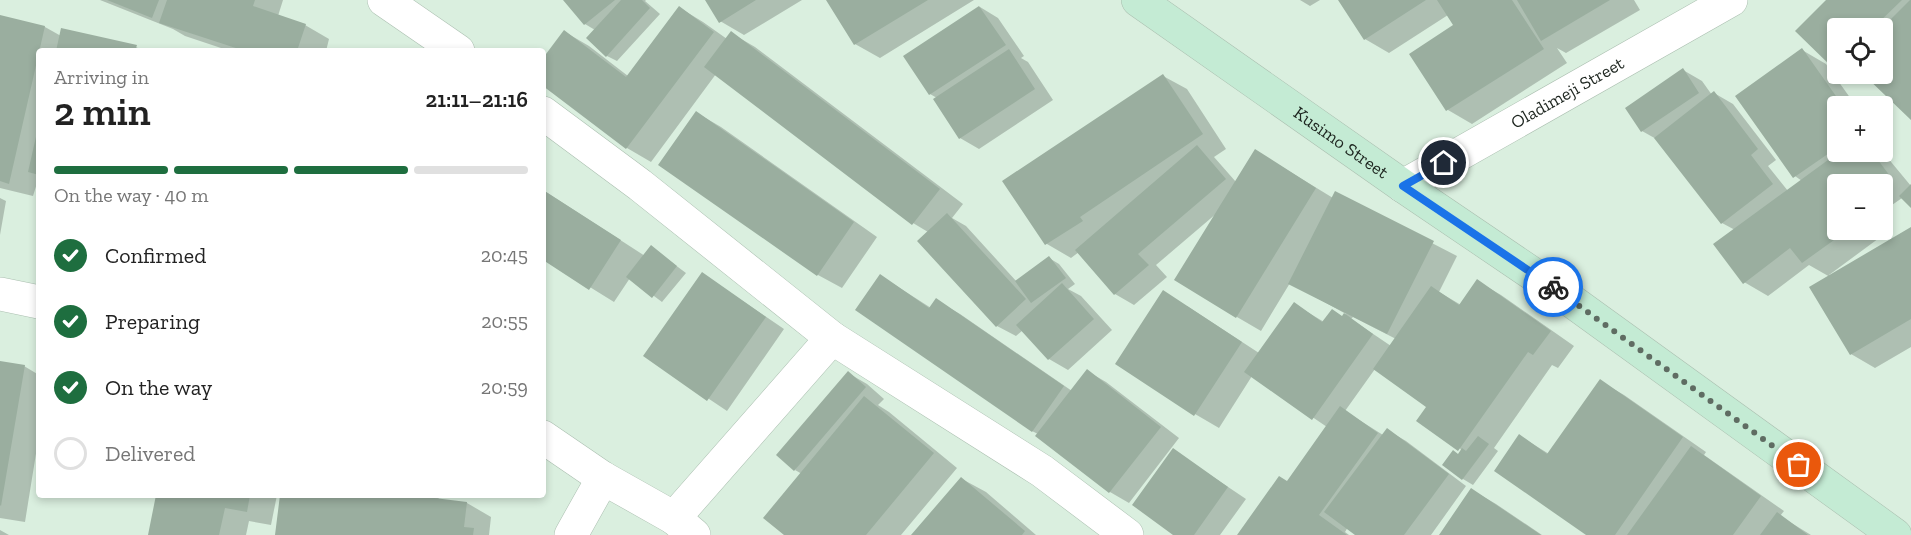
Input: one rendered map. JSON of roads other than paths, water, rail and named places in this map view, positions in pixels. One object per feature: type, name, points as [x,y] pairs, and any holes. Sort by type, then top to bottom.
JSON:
[{"type":"street","points":[[384,0],[454,48]]},
{"type":"street","name":"Kusimo Street","points":[[1138,0],[1403,186],[1555,289],[1894,535]]},
{"type":"street","name":"Oladimeji Street","points":[[1403,186],[1731,0]]},
{"type":"street","points":[[546,115],[640,185],[832,338],[1042,471],[1127,535]]},
{"type":"street","points":[[0,294],[36,301]]},
{"type":"street","points":[[546,440],[603,478],[684,526],[832,338]]},
{"type":"street","points":[[570,535],[603,478]]}]
